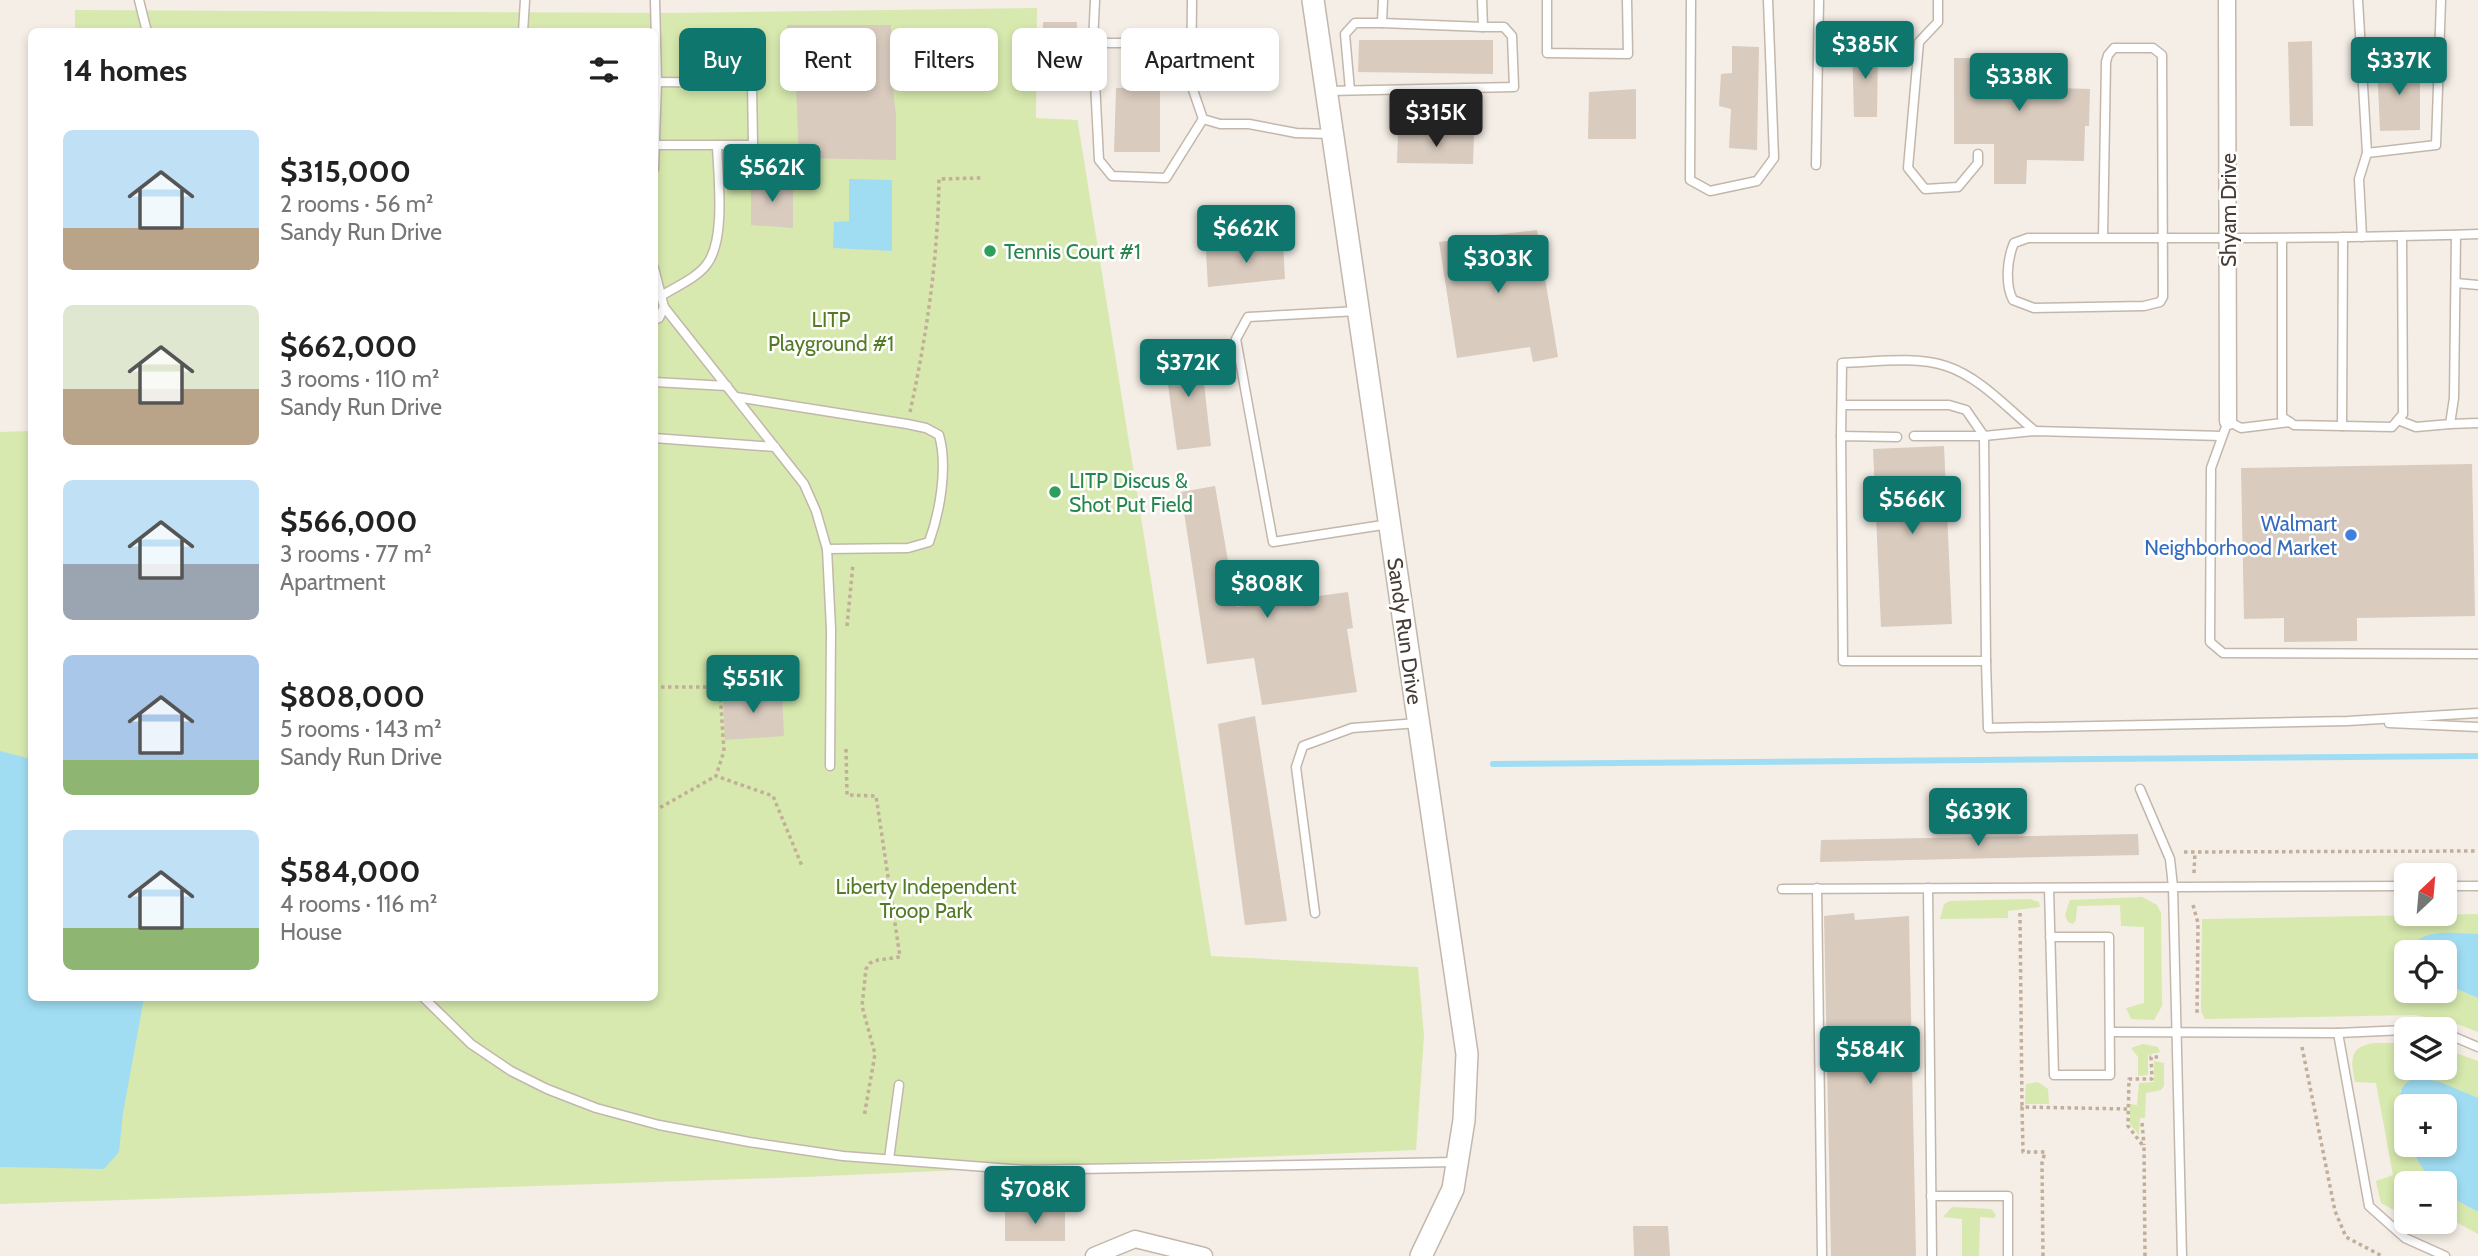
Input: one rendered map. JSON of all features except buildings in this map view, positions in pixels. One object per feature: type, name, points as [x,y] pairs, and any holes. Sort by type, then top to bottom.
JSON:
[{"type":"street","name":"Sandy Run Drive","points":[[1313,0],[1467,1054],[1464,1121],[1453,1189],[1421,1256]]},
{"type":"street","name":"Shyam Drive","points":[[2225,428],[2228,238],[2227,0]]},
{"type":"street","points":[[1094,1256],[1135,1238],[1204,1256]]},
{"type":"lane","points":[[139,0],[146,28]]},
{"type":"lane","points":[[523,28],[525,0]]},
{"type":"lane","points":[[655,0],[656,28]]},
{"type":"lane","points":[[1094,28],[1095,0]]},
{"type":"lane","points":[[1191,28],[1192,0]]},
{"type":"lane","points":[[1382,23],[1383,0]]},
{"type":"lane","points":[[1482,0],[1483,27]]},
{"type":"lane","points":[[1547,0],[1548,53],[1628,54],[1627,0]]},
{"type":"lane","points":[[1691,0],[1690,180],[1710,191],[1757,181],[1774,158],[1768,0]]},
{"type":"lane","points":[[1816,165],[1819,0]]},
{"type":"lane","points":[[1938,0],[1938,22],[1919,42],[1908,168],[1925,189],[1958,187],[1978,163],[1978,154]]},
{"type":"lane","points":[[2358,0],[2367,153],[2359,179],[2362,237]]},
{"type":"lane","points":[[2367,153],[2436,145],[2441,0]]},
{"type":"lane","points":[[1326,91],[1514,87],[1512,36],[1504,27],[1355,23],[1345,34],[1350,90]]},
{"type":"lane","points":[[2103,238],[2108,54],[2114,48],[2153,48],[2162,55],[2161,238],[2163,296],[2154,306],[2034,308],[2013,300],[2009,293],[2009,260],[2014,243],[2028,238],[2103,238],[2161,238],[2228,238],[2282,239],[2478,234]]},
{"type":"lane","points":[[658,82],[752,83],[752,145],[658,145]]},
{"type":"lane","points":[[1095,91],[1099,160],[1112,176],[1166,178],[1203,119]]},
{"type":"lane","points":[[1193,91],[1203,119]]},
{"type":"lane","points":[[1203,119],[1220,124],[1249,124],[1296,133],[1332,134]]},
{"type":"lane","points":[[662,296],[702,270],[714,252],[717,227],[717,145]]},
{"type":"lane","points":[[2450,424],[2454,398],[2456,235]]},
{"type":"lane","points":[[2282,239],[2282,416],[2294,425],[2392,427],[2403,414],[2402,236]]},
{"type":"lane","points":[[2343,237],[2343,426]]},
{"type":"lane","points":[[658,282],[664,307],[804,484],[819,520],[827,549],[831,629],[830,766]]},
{"type":"lane","points":[[2456,283],[2478,285]]},
{"type":"lane","points":[[658,318],[664,307]]},
{"type":"lane","points":[[1358,311],[1248,317],[1236,340],[1273,542],[1389,524]]},
{"type":"lane","points":[[1986,661],[1843,661],[1842,363],[1916,362],[1945,366],[1962,373],[2035,431]]},
{"type":"lane","points":[[658,382],[727,386]]},
{"type":"lane","points":[[736,397],[907,424],[926,428],[939,435],[943,449],[937,510],[929,542],[908,548],[827,549]]},
{"type":"lane","points":[[1842,405],[1949,405],[1966,410],[1984,436],[1988,728],[2348,721],[2478,713]]},
{"type":"lane","points":[[2398,420],[2416,427],[2478,423]]},
{"type":"lane","points":[[1914,436],[2241,428],[2290,422]]},
{"type":"lane","points":[[2225,428],[2211,468],[2210,642],[2223,653],[2478,654]]},
{"type":"lane","points":[[1841,436],[1897,436]]},
{"type":"lane","points":[[658,438],[775,447]]},
{"type":"lane","points":[[2348,721],[2478,727]]},
{"type":"lane","points":[[1315,913],[1296,767],[1303,746],[1352,728],[1418,723]]},
{"type":"lane","points":[[2140,789],[2170,859],[2173,887],[2182,1256]]},
{"type":"lane","points":[[1782,888],[2394,886]]},
{"type":"lane","points":[[2457,886],[2478,886]]},
{"type":"lane","points":[[1817,888],[1822,1256]]},
{"type":"lane","points":[[1928,888],[1932,1256]]},
{"type":"lane","points":[[2049,888],[2050,937],[2054,1075],[2110,1075],[2109,937],[2050,937]]},
{"type":"lane","points":[[427,1001],[471,1044],[511,1071],[596,1108],[659,1125],[736,1140],[844,1156],[1024,1170],[1458,1162]]},
{"type":"lane","points":[[2110,1032],[2339,1033],[2394,1031]]},
{"type":"lane","points":[[2339,1033],[2369,1206],[2405,1238],[2445,1256]]},
{"type":"lane","points":[[2457,1038],[2478,1046]]},
{"type":"lane","points":[[889,1159],[899,1085]]},
{"type":"lane","points":[[1931,1196],[2008,1196],[2008,1256]]},
{"type":"path","points":[[907,424],[925,343],[931,301],[937,252],[939,179],[982,177]]},
{"type":"path","points":[[846,632],[854,547]]},
{"type":"path","points":[[658,687],[715,687],[716,692],[720,691],[724,751],[716,776],[658,809]]},
{"type":"path","points":[[846,742],[847,795],[876,796],[900,957],[878,960],[870,963],[866,969],[862,1006],[875,1054],[864,1116]]},
{"type":"path","points":[[716,776],[772,796],[802,866]]},
{"type":"path","points":[[2184,852],[2478,851]]},
{"type":"path","points":[[2193,873],[2195,852]]},
{"type":"path","points":[[2193,905],[2198,923],[2197,1016]]},
{"type":"path","points":[[2020,913],[2023,1152],[2045,1152],[2042,1163],[2043,1256]]},
{"type":"path","points":[[2302,1046],[2335,1211],[2346,1237],[2382,1256]]},
{"type":"path","points":[[2144,1147],[2128,1126],[2129,1079],[2152,1079],[2151,1057],[2160,1057]]},
{"type":"path","points":[[2022,1107],[2128,1109]]},
{"type":"path","points":[[2142,1123],[2145,1256]]},
{"type":"green space","name":"Liberty Independent Troop Park","points":[[1037,8],[1037,28],[1012,28],[1012,91],[1036,91],[1036,118],[1078,120],[1211,956],[1418,967],[1424,1036],[1416,1150],[804,1177],[0,1204],[0,432],[28,431],[28,1001],[658,1001],[658,28],[75,28],[75,10],[674,13]]},
{"type":"green space","points":[[2142,897],[2157,905],[2161,913],[2162,1006],[2154,1020],[2131,1019],[2126,1008],[2144,1003],[2144,927],[2121,926],[2120,905],[2077,906],[2073,924],[2068,922],[2065,915],[2070,900]]},
{"type":"green space","points":[[2030,899],[2039,902],[2040,907],[2008,911],[2008,918],[1940,919],[1944,904],[1950,901]]},
{"type":"green space","points":[[2457,914],[2478,914],[2478,934],[2438,934],[2419,940],[2394,940],[2394,1003],[2457,1003],[2457,989],[2478,998],[2478,1032],[2457,1024],[2457,1017],[2415,1015],[2205,1019],[2201,1011],[2202,919],[2394,916],[2394,926],[2457,926]]},
{"type":"green space","points":[[2394,1043],[2394,1080],[2414,1080],[2400,1091],[2400,1094],[2394,1094],[2394,1157],[2415,1157],[2425,1171],[2394,1171],[2394,1210],[2381,1203],[2376,1181],[2393,1175],[2376,1083],[2355,1082],[2353,1056],[2366,1045]]},
{"type":"green space","points":[[2143,1044],[2158,1047],[2160,1052],[2148,1055],[2148,1075],[2138,1076],[2138,1057],[2131,1048]]},
{"type":"green space","points":[[2457,1053],[2478,1061],[2478,1098],[2427,1080],[2457,1080]]},
{"type":"green space","points":[[2154,1061],[2164,1063],[2164,1086],[2161,1090],[2146,1093],[2145,1118],[2140,1118],[2139,1135],[2130,1124],[2130,1104],[2137,1105],[2139,1083],[2154,1082]]},
{"type":"green space","points":[[2038,1082],[2048,1089],[2049,1104],[2025,1104],[2026,1084]]},
{"type":"green space","points":[[2457,1201],[2478,1212],[2478,1234],[2457,1223]]},
{"type":"green space","points":[[1952,1207],[1991,1209],[1996,1215],[1994,1218],[1980,1217],[1979,1256],[1962,1256],[1962,1219],[1943,1217]]},
{"type":"water","points":[[849,179],[892,180],[892,251],[833,248],[834,222],[849,221]]},
{"type":"water","points":[[0,751],[28,758],[28,1001],[143,1001],[123,1113],[119,1152],[104,1169],[0,1167]]},
{"type":"water","points":[[2478,934],[2478,998],[2457,989],[2457,940],[2419,940],[2429,935]]},
{"type":"water","points":[[2409,1081],[2440,1082],[2478,1098],[2478,1212],[2457,1201],[2457,1171],[2424,1171],[2416,1157],[2457,1157],[2457,1094],[2400,1094]]},
{"type":"waterway","points":[[1493,764],[2478,756]]},
{"type":"place","name":"Tennis Court #1","points":[[990,251]]},
{"type":"place","name":"LITP Discus & Shot Put Field","points":[[1055,492]]},
{"type":"place","name":"Walmart Neighborhood Market","points":[[2351,535]]},
{"type":"park label","name":"LITP Playground #1","points":[[831,331]]}]
